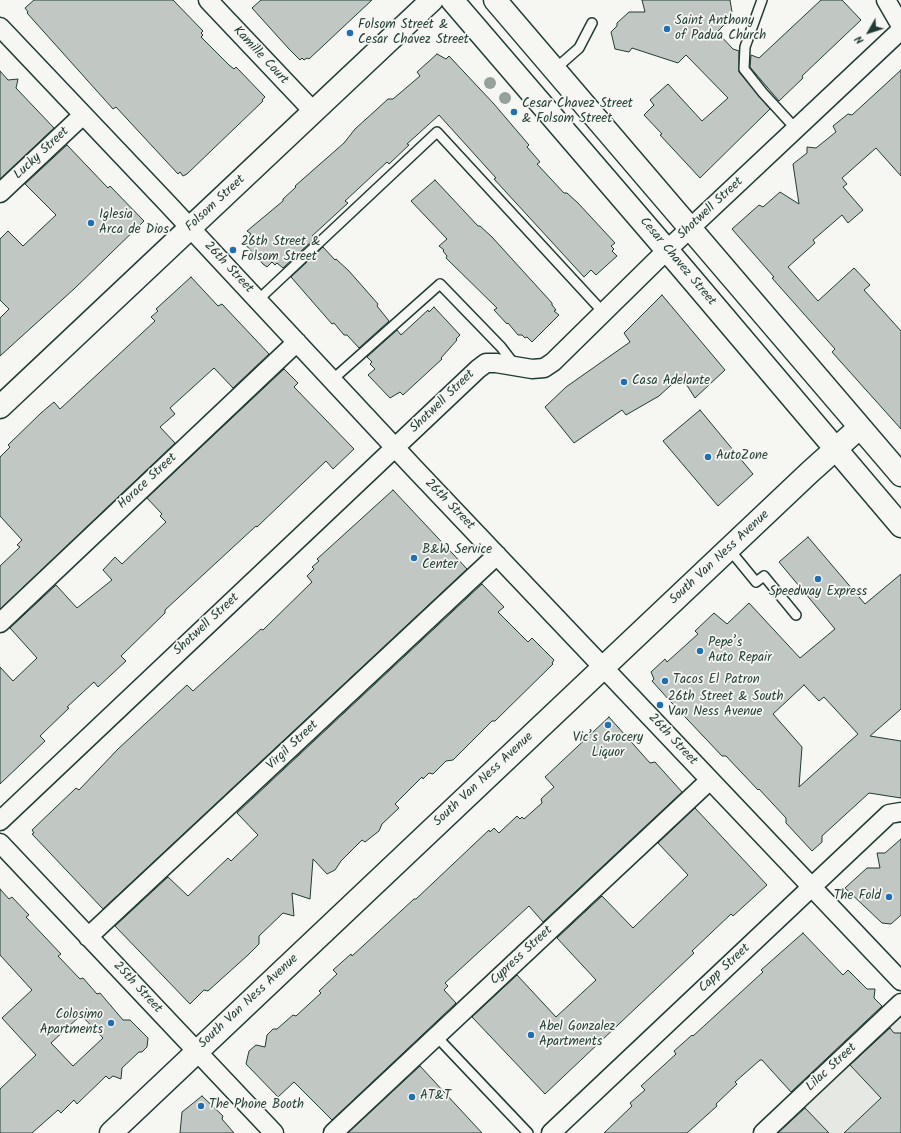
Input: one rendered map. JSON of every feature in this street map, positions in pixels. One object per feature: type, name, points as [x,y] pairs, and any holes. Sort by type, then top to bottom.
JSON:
[{"type":"main road","name":"Folsom Street","points":[[0,407],[432,0]]},
{"type":"main road","name":"Cesar Chavez Street","points":[[452,0],[667,250],[901,526]]},
{"type":"main road","points":[[495,0],[859,428],[901,475]]},
{"type":"main road","name":"South Van Ness Avenue","points":[[111,1133],[859,428]]},
{"type":"street","name":"Kamille Court","points":[[208,0],[313,112]]},
{"type":"street","points":[[886,0],[901,26]]},
{"type":"street","name":"26th Street","points":[[0,27],[258,300],[395,448],[901,981]]},
{"type":"street","name":"Shotwell Street","points":[[0,821],[486,363],[496,363],[532,369],[544,368],[553,362],[690,228],[901,30]]},
{"type":"street","name":"Lucky Street","points":[[0,193],[83,114]]},
{"type":"street","name":"Horace Street","points":[[0,623],[297,342]]},
{"type":"street","name":"Virgil Street","points":[[88,937],[497,555]]},
{"type":"street","name":"Cypress Street","points":[[334,1133],[710,780]]},
{"type":"street","name":"Capp Street","points":[[551,1133],[812,887],[895,813]]},
{"type":"street","name":"25th Street","points":[[0,843],[274,1133]]},
{"type":"street","name":"Lilac Street","points":[[763,1133],[901,1003]]},
{"type":"lane","points":[[760,1],[745,47],[744,69],[763,93],[796,129]]},
{"type":"lane","points":[[554,70],[579,48],[592,23]]},
{"type":"lane","points":[[258,300],[437,132],[603,312]]},
{"type":"lane","points":[[332,380],[440,284],[501,346],[515,366]]},
{"type":"lane","points":[[729,549],[756,582],[764,576],[796,615]]},
{"type":"lane","points":[[436,1036],[528,1133]]},
{"type":"shaded area","points":[[901,1016],[901,1133],[776,1133],[804,1107]]},
{"type":"building","points":[[34,0],[173,0],[203,31],[201,33],[203,35],[201,37],[229,65],[234,69],[236,67],[265,97],[262,100],[263,101],[187,174],[183,176],[180,172],[178,174],[116,107],[113,109],[27,13],[28,12],[25,8]]},
{"type":"building","points":[[261,0],[372,0],[309,59],[307,58],[304,60],[302,58],[300,60],[252,8]]},
{"type":"building","points":[[642,0],[730,0],[732,12],[725,19],[725,24],[717,32],[733,49],[739,51],[739,72],[770,109],[700,178],[660,135],[662,134],[644,115],[654,105],[650,100],[668,84],[702,121],[728,98],[686,55],[678,63],[632,48],[629,52],[615,49],[611,32],[617,26],[617,23],[629,12],[645,12]]},
{"type":"building","points":[[821,0],[842,0],[861,20],[802,76],[803,78],[779,101],[750,67],[751,55],[759,58]]},
{"type":"building","points":[[437,54],[446,59],[449,56],[494,104],[529,145],[527,147],[540,162],[537,164],[564,193],[567,193],[578,203],[615,243],[611,246],[614,249],[612,251],[617,256],[596,275],[591,270],[584,277],[494,179],[496,178],[439,115],[407,144],[409,145],[389,164],[387,162],[345,201],[348,203],[312,236],[315,238],[283,268],[277,263],[275,265],[272,262],[267,267],[263,264],[244,243],[251,234],[247,231],[283,201],[283,199],[296,187],[295,186],[344,143],[355,129],[388,99],[393,99],[420,76],[417,72]]},
{"type":"building","points":[[901,70],[901,176],[876,148],[842,178],[847,184],[843,187],[863,210],[848,223],[842,215],[813,240],[815,243],[788,267],[818,301],[854,268],[870,285],[864,290],[901,331],[901,429],[832,352],[835,349],[772,278],[774,277],[732,229],[759,205],[763,207],[780,192],[799,204],[793,164],[807,153],[807,147],[816,148],[836,132],[833,126],[848,114],[852,115]]},
{"type":"building","points":[[0,71],[8,80],[18,79],[16,88],[54,128],[0,179]]},
{"type":"building","points":[[67,145],[108,188],[110,186],[144,221],[74,289],[0,356],[0,318],[9,309],[0,300],[0,239],[8,231],[23,246],[56,215],[25,184]]},
{"type":"building","points":[[435,180],[478,226],[480,226],[492,237],[552,303],[556,310],[554,311],[559,315],[532,342],[527,337],[525,338],[522,335],[518,335],[494,310],[497,308],[446,258],[447,256],[443,251],[444,250],[439,246],[447,239],[411,201]]},
{"type":"building","points":[[323,247],[335,260],[336,259],[349,271],[378,304],[377,306],[389,321],[359,348],[347,335],[344,335],[334,323],[332,324],[291,277]]},
{"type":"building","points":[[191,277],[218,306],[222,304],[269,354],[233,388],[214,368],[170,408],[175,414],[160,427],[175,443],[0,609],[0,566],[20,547],[17,545],[22,540],[0,516],[0,457],[10,447],[8,445],[41,413],[54,402],[60,409],[155,321],[151,317],[158,311],[156,309]]},
{"type":"building","name":"Casa Adelante","points":[[662,295],[725,370],[695,398],[681,376],[659,396],[626,415],[622,410],[574,443],[545,407],[566,387],[630,342],[624,333]]},
{"type":"building","points":[[434,307],[460,335],[441,358],[442,359],[403,395],[400,392],[390,398],[368,375],[375,369],[370,364],[372,362],[367,357],[397,330],[401,335],[428,310],[429,312]]},
{"type":"building","points":[[284,369],[298,383],[294,387],[354,449],[333,469],[326,461],[257,527],[256,526],[165,610],[165,613],[121,656],[126,661],[98,687],[94,682],[67,707],[69,708],[40,736],[45,741],[0,784],[0,667],[13,681],[37,658],[10,628],[56,585],[77,608],[112,580],[103,570],[115,557],[122,564],[166,522],[160,516],[162,514],[147,498]]},
{"type":"building","name":"AutoZone","points":[[700,410],[753,474],[718,506],[663,441]]},
{"type":"building","points":[[393,490],[467,569],[103,909],[32,834],[34,833],[32,830],[76,788],[79,790],[118,749],[187,685],[193,691],[261,629],[263,630],[312,582],[307,576],[314,569],[312,567],[319,561],[317,559]]},
{"type":"building","points":[[808,537],[865,604],[901,574],[901,709],[870,736],[901,741],[901,798],[869,793],[822,836],[822,842],[812,851],[786,823],[786,818],[759,789],[758,790],[726,756],[722,756],[652,681],[654,679],[651,672],[665,659],[667,662],[698,634],[695,631],[714,613],[727,624],[749,603],[800,658],[835,629],[779,562]],"holes":[[[804,685],[819,701],[824,697],[858,734],[799,787],[802,747],[773,714]]]},
{"type":"building","points":[[482,584],[504,607],[498,612],[528,642],[532,638],[554,660],[552,663],[553,664],[453,760],[446,761],[433,774],[429,773],[423,779],[422,777],[395,804],[399,808],[382,824],[379,831],[365,842],[362,840],[341,861],[335,870],[327,874],[313,859],[310,899],[292,893],[294,916],[283,913],[259,936],[259,944],[248,955],[208,991],[204,990],[190,1004],[115,926],[168,877],[188,896],[228,858],[231,861],[258,835],[237,813]]},
{"type":"building","points":[[609,717],[650,763],[655,762],[682,792],[543,922],[529,906],[445,983],[448,986],[444,990],[456,1003],[332,1120],[294,1082],[278,1097],[246,1064],[249,1051],[256,1045],[265,1047],[267,1035],[273,1029],[277,1029],[293,1015],[296,1016],[321,993],[319,991],[337,974],[333,970],[351,954],[352,956],[414,899],[416,899],[489,830],[490,832],[494,828],[499,833],[517,816],[520,819],[522,817],[524,819],[542,803],[541,799],[554,787],[545,777]]},
{"type":"building","points":[[695,808],[767,885],[733,916],[731,914],[692,951],[694,953],[545,1094],[472,1017],[517,975],[556,1017],[596,980],[557,938],[602,896],[633,928],[688,875],[658,843]]},
{"type":"building","points":[[901,839],[901,915],[891,924],[882,923],[845,888],[867,868],[880,868],[877,853],[885,853]]},
{"type":"building","points":[[0,889],[9,899],[12,897],[29,915],[26,917],[61,954],[58,956],[80,979],[83,978],[97,994],[100,993],[123,1020],[130,1020],[148,1038],[147,1047],[142,1052],[139,1052],[122,1068],[121,1079],[113,1076],[109,1079],[106,1076],[77,1104],[74,1100],[61,1113],[58,1110],[32,1133],[0,1133],[0,1089],[36,1055],[2,1018],[32,990],[0,955]],"holes":[[[81,1015],[103,1038],[73,1066],[51,1043]]]},
{"type":"building","points":[[803,933],[843,975],[848,970],[867,989],[875,989],[874,998],[882,1006],[791,1092],[762,1060],[760,1060],[735,1082],[737,1084],[716,1104],[717,1106],[687,1133],[604,1133],[632,1106],[630,1103],[645,1090],[641,1086],[676,1054],[674,1051],[692,1035],[693,1036],[763,972],[761,970]]},
{"type":"building","points":[[890,1028],[894,1033],[901,1033],[901,1133],[844,1133],[881,1098],[850,1065]]},
{"type":"building","name":"AT&T","points":[[420,1066],[482,1133],[348,1133]]},
{"type":"building","points":[[202,1096],[223,1116],[222,1119],[234,1133],[180,1133],[182,1112]]},
{"type":"building","points":[[805,1108],[829,1133],[778,1133]]},
{"type":"place","name":"Saint Anthony of Padua Church","points":[[667,29]]},
{"type":"place","name":"Folsom Street & Cesar Chavez Street","points":[[350,33]]},
{"type":"place","name":"Cesar Chavez Street & Folsom Street","points":[[514,112]]},
{"type":"place","name":"Iglesia Arca de Dios","points":[[91,223]]},
{"type":"place","name":"26th Street & Folsom Street","points":[[233,250]]},
{"type":"place","name":"Casa Adelante","points":[[624,382]]},
{"type":"place","name":"AutoZone","points":[[708,457]]},
{"type":"place","name":"B&W Service Center","points":[[414,558]]},
{"type":"place","name":"Speedway Express","points":[[818,579]]},
{"type":"place","name":"Pepe’s Auto Repair","points":[[700,651]]},
{"type":"place","name":"Tacos El Patron","points":[[665,681]]},
{"type":"place","name":"26th Street & South Van Ness Avenue","points":[[660,705]]},
{"type":"place","name":"Vic’s Grocery Liquor","points":[[608,725]]},
{"type":"place","name":"The Fold","points":[[889,897]]},
{"type":"place","name":"Colosimo Apartments","points":[[111,1023]]},
{"type":"place","name":"Abel Gonzalez Apartments","points":[[531,1035]]},
{"type":"place","name":"AT&T","points":[[412,1097]]},
{"type":"place","name":"The Phone Booth","points":[[201,1106]]}]
